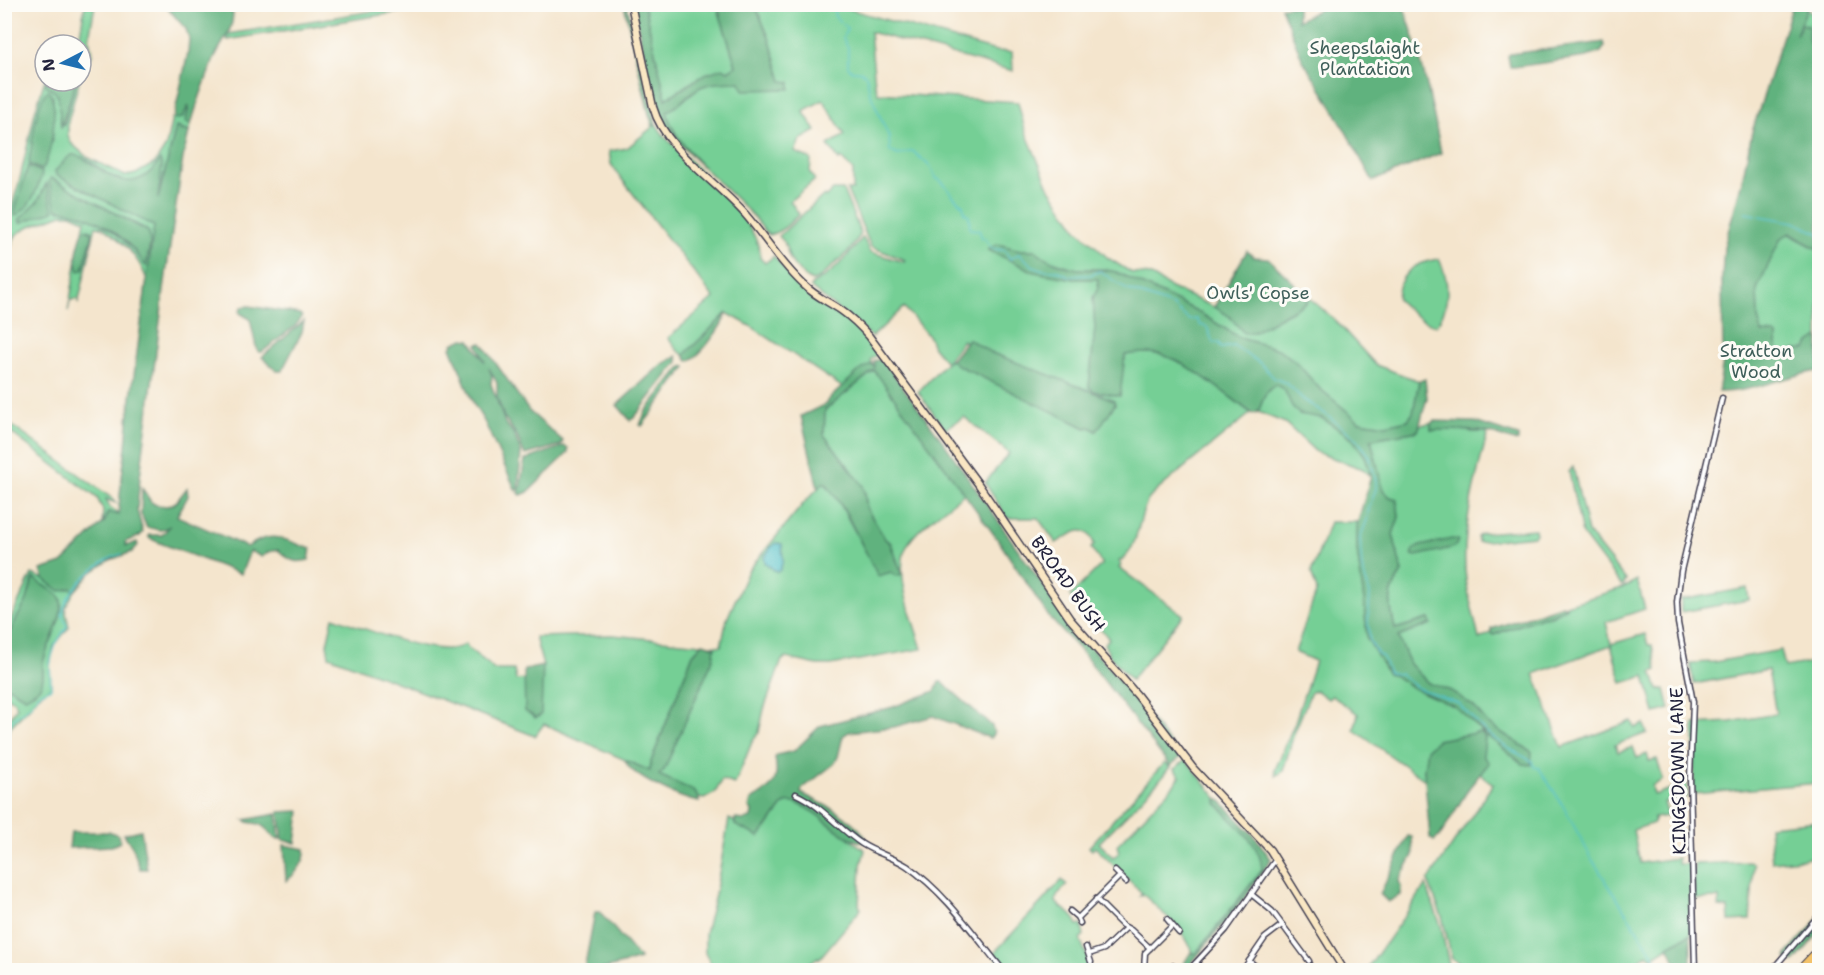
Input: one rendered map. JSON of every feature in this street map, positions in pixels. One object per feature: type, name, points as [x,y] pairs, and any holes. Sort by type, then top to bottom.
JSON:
[{"type":"highway","points":[[1800,970],[1820,949]]},
{"type":"highway","points":[[1809,970],[1820,959]]},
{"type":"main road","name":"BROAD BUSH","points":[[631,4],[657,120],[686,155],[732,200],[803,285],[847,315],[869,336],[979,485],[1070,619],[1137,695],[1192,768],[1255,832],[1276,859],[1344,970]]},
{"type":"street","name":"KINGSDOWN LANE","points":[[1695,970],[1690,778],[1693,702],[1677,602],[1680,574],[1722,398]]},
{"type":"street","points":[[796,794],[811,802],[863,844],[893,858],[921,877],[966,924],[1003,970]]},
{"type":"street","points":[[1189,970],[1226,930],[1276,859]]},
{"type":"street","points":[[1115,870],[1126,882]]},
{"type":"street","points":[[1070,911],[1079,921],[1120,876]]},
{"type":"street","points":[[1251,894],[1269,908],[1309,961]]},
{"type":"street","points":[[1096,900],[1150,948]]},
{"type":"street","points":[[1772,970],[1820,914]]},
{"type":"street","points":[[1167,919],[1179,933]]},
{"type":"street","points":[[1243,970],[1265,938],[1282,925]]},
{"type":"street","points":[[1142,970],[1144,955],[1173,926]]},
{"type":"street","points":[[1089,954],[1104,949],[1126,928]]},
{"type":"street","points":[[1086,946],[1091,962]]},
{"type":"street","points":[[1299,957],[1303,954]]},
{"type":"street","points":[[1249,961],[1261,970]]},
{"type":"street","points":[[1196,963],[1204,970]]},
{"type":"street","points":[[1173,966],[1177,970],[1180,968]]},
{"type":"green space","name":"Stratton Wood","points":[[1793,4],[1808,5],[1796,35],[1802,24],[1809,26],[1810,44],[1819,42],[1819,250],[1790,233],[1781,238],[1757,289],[1758,319],[1762,333],[1777,336],[1777,348],[1781,352],[1806,349],[1819,337],[1819,371],[1744,390],[1718,392],[1723,362],[1724,247],[1742,181],[1752,132]]},
{"type":"green space","points":[[85,5],[95,5],[90,33],[80,33]]},
{"type":"green space","points":[[165,5],[187,5],[193,8],[221,7],[233,13],[229,31],[212,65],[191,125],[186,122],[189,105],[182,118],[176,119],[174,116],[188,53],[189,38],[186,29]]},
{"type":"green space","points":[[412,5],[443,5],[227,40],[228,34]]},
{"type":"green space","points":[[624,5],[627,5],[656,124],[653,126],[649,114]]},
{"type":"green space","points":[[633,5],[644,5],[666,99],[705,74],[723,68],[728,71],[736,66],[717,5],[755,5],[770,40],[782,81],[790,82],[790,89],[744,90],[740,82],[710,84],[694,91],[667,111],[677,135],[705,169],[673,138],[657,114]]},
{"type":"green space","points":[[644,5],[717,5],[736,66],[728,71],[705,74],[666,99]]},
{"type":"green space","points":[[755,5],[844,5],[845,8],[996,51],[1012,52],[1013,71],[870,32],[875,84],[878,93],[1018,102],[1025,130],[1049,187],[1077,229],[1108,258],[1132,273],[1150,275],[1171,288],[1229,315],[1244,333],[1254,332],[1307,302],[1308,297],[1334,319],[1376,365],[1419,381],[1413,413],[1408,420],[1386,425],[1359,421],[1319,388],[1295,361],[1278,349],[1240,338],[1195,310],[1116,272],[1103,269],[1077,269],[1046,259],[1034,250],[1020,250],[997,244],[989,250],[1035,272],[1075,279],[1098,279],[1098,288],[1093,298],[1095,328],[1089,387],[1125,360],[1125,355],[1157,354],[1193,370],[1251,413],[1150,497],[1134,543],[1125,557],[1119,561],[1121,565],[1119,568],[1183,615],[1131,680],[1110,656],[1104,644],[1109,639],[1084,608],[1076,604],[1070,596],[1102,564],[1091,548],[1094,544],[1091,537],[1082,531],[1073,533],[1056,543],[1038,518],[1007,518],[985,483],[1009,453],[964,417],[945,429],[918,392],[946,362],[933,347],[929,337],[904,307],[872,337],[811,288],[812,284],[840,264],[863,237],[870,252],[904,262],[905,260],[871,247],[847,190],[853,190],[853,170],[841,158],[839,160],[828,145],[845,135],[823,100],[803,111],[816,131],[800,140],[795,152],[811,159],[810,173],[815,180],[790,201],[799,214],[782,229],[769,235],[689,152],[671,124],[667,111],[706,84],[731,81],[782,82],[770,40]],"holes":[[[968,339],[992,353],[1114,400],[1096,431],[1090,427],[1085,428],[951,360],[947,361],[963,340],[965,343]]]},
{"type":"green space","name":"Sheepslaight Plantation","points":[[1297,5],[1297,21],[1328,5],[1403,5],[1425,78],[1441,153],[1373,181],[1330,103],[1302,59],[1281,7]]},
{"type":"green space","points":[[1808,5],[1810,5],[1808,9],[1816,20],[1819,20],[1819,42],[1810,44],[1808,37],[1794,41]]},
{"type":"green space","points":[[1604,42],[1605,46],[1601,52],[1587,57],[1510,67],[1508,56],[1510,54]]},
{"type":"green space","points":[[1794,42],[1780,98],[1771,121],[1772,141],[1763,150],[1755,181],[1753,202],[1753,178],[1761,152],[1768,142],[1768,122],[1776,106]]},
{"type":"green space","points":[[41,93],[45,93],[56,93],[58,95],[64,125],[73,93],[76,93],[68,122],[68,136],[71,143],[87,157],[125,176],[136,174],[155,163],[166,146],[172,118],[182,118],[189,104],[186,122],[191,125],[189,132],[180,131],[180,128],[176,127],[157,203],[162,165],[159,162],[148,175],[127,182],[112,177],[84,158],[77,156],[70,156],[55,171],[56,175],[154,226],[147,280],[139,263],[129,250],[102,227],[96,226],[78,304],[78,299],[70,300],[68,311],[77,259],[77,266],[83,270],[92,232],[90,229],[83,231],[85,220],[71,214],[62,214],[28,227],[16,235],[5,259],[5,228],[19,183]],"holes":[[[45,93],[53,96],[53,135],[44,168],[29,161],[38,113]],[[50,179],[146,229],[149,234],[149,253],[140,258],[122,239],[102,224],[80,214],[56,209]],[[46,184],[53,211],[20,219],[38,201]]]},
{"type":"green space","points":[[50,93],[52,97],[54,118],[49,153],[42,170],[30,165],[29,162],[40,103],[44,96]]},
{"type":"green space","points":[[56,93],[72,93],[61,128],[58,95]]},
{"type":"green space","points":[[656,124],[665,137],[723,193],[737,210],[750,227],[758,243],[760,258],[765,263],[774,256],[813,300],[852,324],[878,354],[870,360],[872,364],[859,371],[842,387],[727,313],[684,355],[677,350],[668,338],[714,298],[617,173],[611,164],[609,151],[627,148]]},
{"type":"green space","points":[[176,127],[181,131],[189,132],[167,267],[140,477],[137,510],[143,532],[140,536],[125,542],[126,546],[137,542],[138,545],[132,552],[110,560],[91,573],[74,592],[71,588],[60,591],[44,579],[41,570],[62,563],[105,521],[108,512],[119,515],[128,420],[154,226],[56,175],[55,171],[74,155],[118,179],[135,181],[151,171],[160,160],[162,165],[158,199]]},
{"type":"green space","points":[[28,166],[42,174],[29,203],[21,213],[15,216],[15,210]]},
{"type":"green space","points":[[51,178],[149,232],[150,245],[146,266],[127,242],[109,228],[78,214],[56,209],[49,181]]},
{"type":"green space","points":[[47,184],[53,211],[20,223],[20,219],[38,201]]},
{"type":"green space","points":[[833,190],[843,190],[861,234],[850,250],[818,279],[812,281],[794,265],[779,236],[824,195],[826,197]]},
{"type":"green space","points":[[86,229],[92,232],[92,237],[83,270],[79,271],[77,251],[83,231]]},
{"type":"green space","points":[[1787,233],[1819,250],[1819,337],[1806,349],[1781,353],[1777,348],[1777,336],[1762,333],[1758,319],[1757,289],[1781,237]]},
{"type":"green space","points":[[997,244],[1020,250],[1035,250],[1055,262],[1072,268],[1116,272],[1195,310],[1240,338],[1278,349],[1295,361],[1319,388],[1359,421],[1386,425],[1408,420],[1413,413],[1419,381],[1425,379],[1427,398],[1418,431],[1371,439],[1383,490],[1390,497],[1397,499],[1399,517],[1393,534],[1402,572],[1391,599],[1395,629],[1429,619],[1431,624],[1398,637],[1410,664],[1428,683],[1451,691],[1473,706],[1488,724],[1532,752],[1531,765],[1523,764],[1454,706],[1388,674],[1367,638],[1357,550],[1357,525],[1371,476],[1365,456],[1351,437],[1322,418],[1299,414],[1292,406],[1284,389],[1276,385],[1267,392],[1258,412],[1253,414],[1194,371],[1169,357],[1158,354],[1125,355],[1120,396],[1094,391],[1089,387],[1095,328],[1093,298],[1098,288],[1098,279],[1075,279],[1035,272],[988,250]]},
{"type":"green space","name":"Owls' Copse","points":[[1247,251],[1254,257],[1268,258],[1308,297],[1307,302],[1254,332],[1244,333],[1229,316],[1214,307]]},
{"type":"green space","points":[[1439,259],[1447,284],[1447,293],[1444,309],[1437,325],[1421,319],[1397,299],[1401,282],[1409,270],[1422,263]]},
{"type":"green space","points":[[249,306],[300,314],[302,317],[295,326],[259,352],[250,319],[240,313],[242,307]]},
{"type":"green space","points":[[727,313],[705,347],[688,361],[684,355]]},
{"type":"green space","points":[[304,321],[302,332],[282,371],[277,371],[262,357]]},
{"type":"green space","points":[[464,339],[470,340],[485,362],[477,344],[482,343],[529,411],[563,441],[561,445],[525,455],[516,434],[504,417],[497,397],[497,383],[489,368],[492,376],[491,384],[505,423],[514,434],[521,452],[516,491],[484,421],[474,405],[451,347],[454,343]]},
{"type":"green space","points":[[968,339],[992,353],[1114,400],[1115,404],[1097,431],[1090,427],[1086,428],[957,365],[951,360]]},
{"type":"green space","points":[[677,356],[678,362],[634,418],[630,420],[617,405],[661,365]]},
{"type":"green space","points":[[880,359],[944,443],[1072,627],[1106,664],[1181,757],[1170,766],[1085,656],[1049,617],[998,540],[874,370],[825,410],[824,435],[863,485],[867,509],[885,539],[890,543],[902,574],[896,576],[891,572],[878,576],[845,511],[826,483],[818,488],[801,416],[826,404],[859,371],[872,364],[875,368],[874,361]]},
{"type":"green space","points":[[684,366],[686,367],[642,426],[640,425],[646,411]]},
{"type":"green space","points":[[875,370],[965,493],[917,532],[907,546],[903,557],[903,583],[922,649],[831,665],[817,665],[786,658],[782,660],[764,709],[759,732],[752,742],[735,784],[722,780],[715,793],[704,799],[699,798],[694,791],[658,775],[664,770],[713,659],[715,647],[708,645],[721,646],[727,619],[748,571],[824,482],[837,498],[878,575],[891,572],[902,574],[891,543],[885,539],[867,509],[865,492],[853,472],[824,435],[825,410]]},
{"type":"green space","points":[[1276,384],[1284,389],[1292,406],[1299,413],[1322,418],[1351,437],[1365,456],[1371,476],[1363,469],[1316,452],[1285,423],[1258,412],[1267,393]]},
{"type":"green space","points":[[4,420],[113,499],[116,503],[106,499],[117,515],[108,512],[102,524],[103,510],[97,498],[5,428]]},
{"type":"green space","points":[[1435,421],[1475,422],[1518,436],[1518,441],[1483,432],[1431,430],[1431,423]]},
{"type":"green space","points":[[1431,423],[1431,430],[1456,429],[1488,432],[1470,506],[1465,544],[1466,580],[1479,639],[1541,617],[1551,616],[1566,605],[1622,588],[1637,580],[1645,609],[1606,622],[1611,644],[1645,634],[1648,645],[1652,645],[1657,670],[1652,672],[1658,690],[1665,689],[1670,709],[1655,713],[1645,676],[1622,683],[1611,645],[1534,674],[1562,747],[1632,721],[1635,728],[1644,724],[1647,733],[1615,745],[1618,752],[1633,747],[1637,758],[1647,754],[1649,761],[1657,759],[1663,780],[1652,786],[1654,795],[1687,783],[1687,797],[1664,802],[1668,816],[1654,818],[1654,823],[1633,830],[1640,863],[1678,858],[1678,864],[1690,864],[1691,934],[1651,958],[1648,954],[1634,964],[1637,968],[1635,970],[1474,970],[1452,959],[1442,917],[1428,881],[1493,784],[1480,774],[1485,737],[1482,732],[1437,740],[1424,769],[1425,780],[1354,730],[1358,714],[1332,696],[1328,699],[1316,690],[1311,692],[1294,734],[1283,771],[1276,776],[1275,770],[1295,722],[1315,661],[1295,652],[1317,590],[1311,573],[1330,522],[1358,522],[1357,550],[1367,638],[1388,674],[1454,706],[1523,764],[1532,752],[1488,724],[1473,706],[1451,691],[1428,683],[1410,664],[1398,637],[1430,624],[1428,619],[1395,629],[1391,599],[1402,572],[1393,534],[1399,517],[1397,499],[1390,497],[1383,490],[1371,439],[1418,431],[1420,425]]},
{"type":"green space","points":[[564,446],[568,448],[568,453],[528,492],[521,495],[519,493],[525,460]]},
{"type":"green space","points":[[1573,467],[1588,533],[1626,580],[1623,585],[1582,534],[1569,472]]},
{"type":"green space","points":[[142,488],[151,502],[168,506],[176,502],[187,488],[188,496],[177,516],[247,547],[265,538],[286,540],[311,549],[309,560],[299,562],[292,560],[278,550],[268,552],[262,557],[250,551],[241,574],[160,543],[149,538],[149,535],[162,535],[170,526],[160,530],[147,528],[141,514]]},
{"type":"green space","points":[[1535,529],[1534,536],[1478,542],[1477,536],[1482,533]]},
{"type":"green space","points":[[1452,539],[1458,540],[1452,548],[1412,555],[1414,549],[1420,546]]},
{"type":"green space","points":[[32,574],[44,579],[60,591],[72,588],[74,592],[65,608],[69,627],[54,646],[50,664],[51,687],[38,696],[9,728],[5,748],[5,723],[17,707],[14,701],[5,696],[5,685],[25,697],[39,687],[43,680],[45,656],[61,610],[59,595],[33,578],[27,600],[5,640],[5,631]]},
{"type":"green space","points":[[33,578],[59,595],[61,610],[43,663],[41,685],[25,697],[5,685],[5,640],[27,600]]},
{"type":"green space","points":[[1747,588],[1749,600],[1681,612],[1681,600]]},
{"type":"green space","points":[[1562,605],[1566,607],[1550,616],[1541,617],[1493,635],[1491,633],[1491,629]]},
{"type":"green space","points":[[333,617],[400,641],[421,646],[439,649],[454,648],[465,644],[494,670],[514,670],[516,680],[525,679],[525,711],[543,666],[535,637],[613,635],[702,644],[693,654],[651,762],[650,771],[544,724],[535,736],[329,656],[327,644]]},
{"type":"green space","points":[[703,643],[715,647],[713,659],[664,770],[659,775],[694,791],[699,802],[681,797],[646,780],[629,767],[625,760],[650,771],[651,762],[693,654]]},
{"type":"green space","points":[[1781,650],[1785,667],[1819,661],[1819,783],[1694,794],[1694,724],[1730,722],[1776,714],[1768,670],[1694,684],[1690,663],[1714,662]]},
{"type":"green space","points":[[543,666],[541,715],[536,718],[525,711],[524,670]]},
{"type":"green space","points":[[939,682],[942,682],[992,726],[994,733],[990,738],[933,716],[894,727],[849,732],[843,736],[834,764],[802,789],[801,793],[855,825],[867,840],[864,842],[854,840],[804,806],[794,803],[785,803],[759,837],[735,825],[735,819],[751,818],[752,811],[749,808],[751,800],[773,784],[777,755],[794,751],[820,726],[893,707],[935,691]]},
{"type":"green space","points":[[1481,732],[1485,737],[1483,756],[1489,763],[1469,788],[1440,836],[1434,841],[1430,838],[1424,769],[1427,749],[1437,740]]},
{"type":"green space","points":[[1186,760],[1270,860],[1195,954],[1191,952],[1190,945],[1172,922],[1144,895],[1140,896],[1142,893],[1095,847],[1092,850],[1089,847],[1164,763],[1170,767],[1158,782],[1099,843],[1113,857],[1119,853],[1117,845],[1174,785],[1180,776],[1174,769]]},
{"type":"green space","points":[[1217,800],[1220,800],[1256,838],[1271,859],[1248,894],[1186,970],[1180,970],[1191,952],[1195,954],[1201,948],[1262,870],[1257,850],[1252,842],[1223,811]]},
{"type":"green space","points":[[791,801],[808,808],[865,850],[861,865],[859,905],[861,909],[819,959],[818,957],[801,970],[714,970],[705,953],[705,933],[715,895],[729,819],[734,821],[735,825],[764,830],[785,803]]},
{"type":"green space","points":[[300,811],[296,843],[283,840],[279,812]]},
{"type":"green space","points":[[277,814],[280,839],[275,838],[261,825],[244,820]]},
{"type":"green space","points":[[1819,821],[1819,857],[1772,862],[1769,826]]},
{"type":"green space","points":[[141,830],[147,869],[140,869],[133,848],[124,834]]},
{"type":"green space","points":[[71,832],[110,832],[119,835],[120,842],[112,846],[69,848]]},
{"type":"green space","points":[[1408,836],[1412,837],[1413,855],[1399,881],[1400,895],[1388,902],[1380,894]]},
{"type":"green space","points":[[284,845],[305,849],[300,867],[286,881]]},
{"type":"green space","points":[[1751,862],[1754,864],[1750,920],[1729,921],[1728,908],[1719,907],[1719,898],[1694,899],[1694,864]]},
{"type":"green space","points":[[1062,880],[1067,885],[1057,895],[1056,902],[1073,917],[1078,925],[1081,924],[1084,935],[1080,939],[1090,970],[1006,970],[993,954]]},
{"type":"green space","points":[[1426,885],[1441,926],[1450,970],[1371,970],[1368,968]]},
{"type":"green space","points":[[595,912],[600,912],[640,959],[601,970],[586,970]]},
{"type":"green space","points":[[1819,918],[1819,933],[1794,962],[1786,958],[1788,953]]},
{"type":"green space","points":[[1691,934],[1691,962],[1679,967],[1668,946]]},
{"type":"water","points":[[776,543],[782,544],[783,561],[777,572],[765,563],[764,558]]},
{"type":"waterway","points":[[833,4],[835,17],[847,28],[843,38],[848,47],[848,66],[852,71],[861,71],[866,75],[870,93],[889,137],[890,151],[898,155],[913,151],[926,163],[936,178],[944,183],[955,199],[963,205],[965,213],[969,215],[970,229],[979,230],[982,238],[986,239],[990,247],[1005,250],[1010,259],[1019,254],[1033,266],[1044,270],[1056,270],[1069,276],[1090,275],[1100,271],[1126,289],[1173,306],[1189,320],[1197,319],[1200,325],[1207,327],[1213,343],[1219,343],[1221,348],[1234,346],[1260,363],[1274,378],[1286,383],[1304,400],[1355,437],[1369,455],[1376,481],[1376,489],[1360,538],[1362,568],[1370,594],[1368,622],[1370,641],[1377,653],[1383,657],[1389,673],[1400,674],[1418,688],[1458,703],[1486,732],[1506,747],[1532,761],[1534,767],[1539,768],[1562,804],[1593,861],[1663,970]]},
{"type":"waterway","points":[[1745,213],[1756,215]]},
{"type":"waterway","points":[[1760,216],[1794,222],[1820,234]]},
{"type":"waterway","points":[[4,748],[5,736],[12,720],[30,706],[39,694],[51,688],[52,656],[67,626],[63,613],[70,595],[95,568],[114,556],[122,554]]}]
